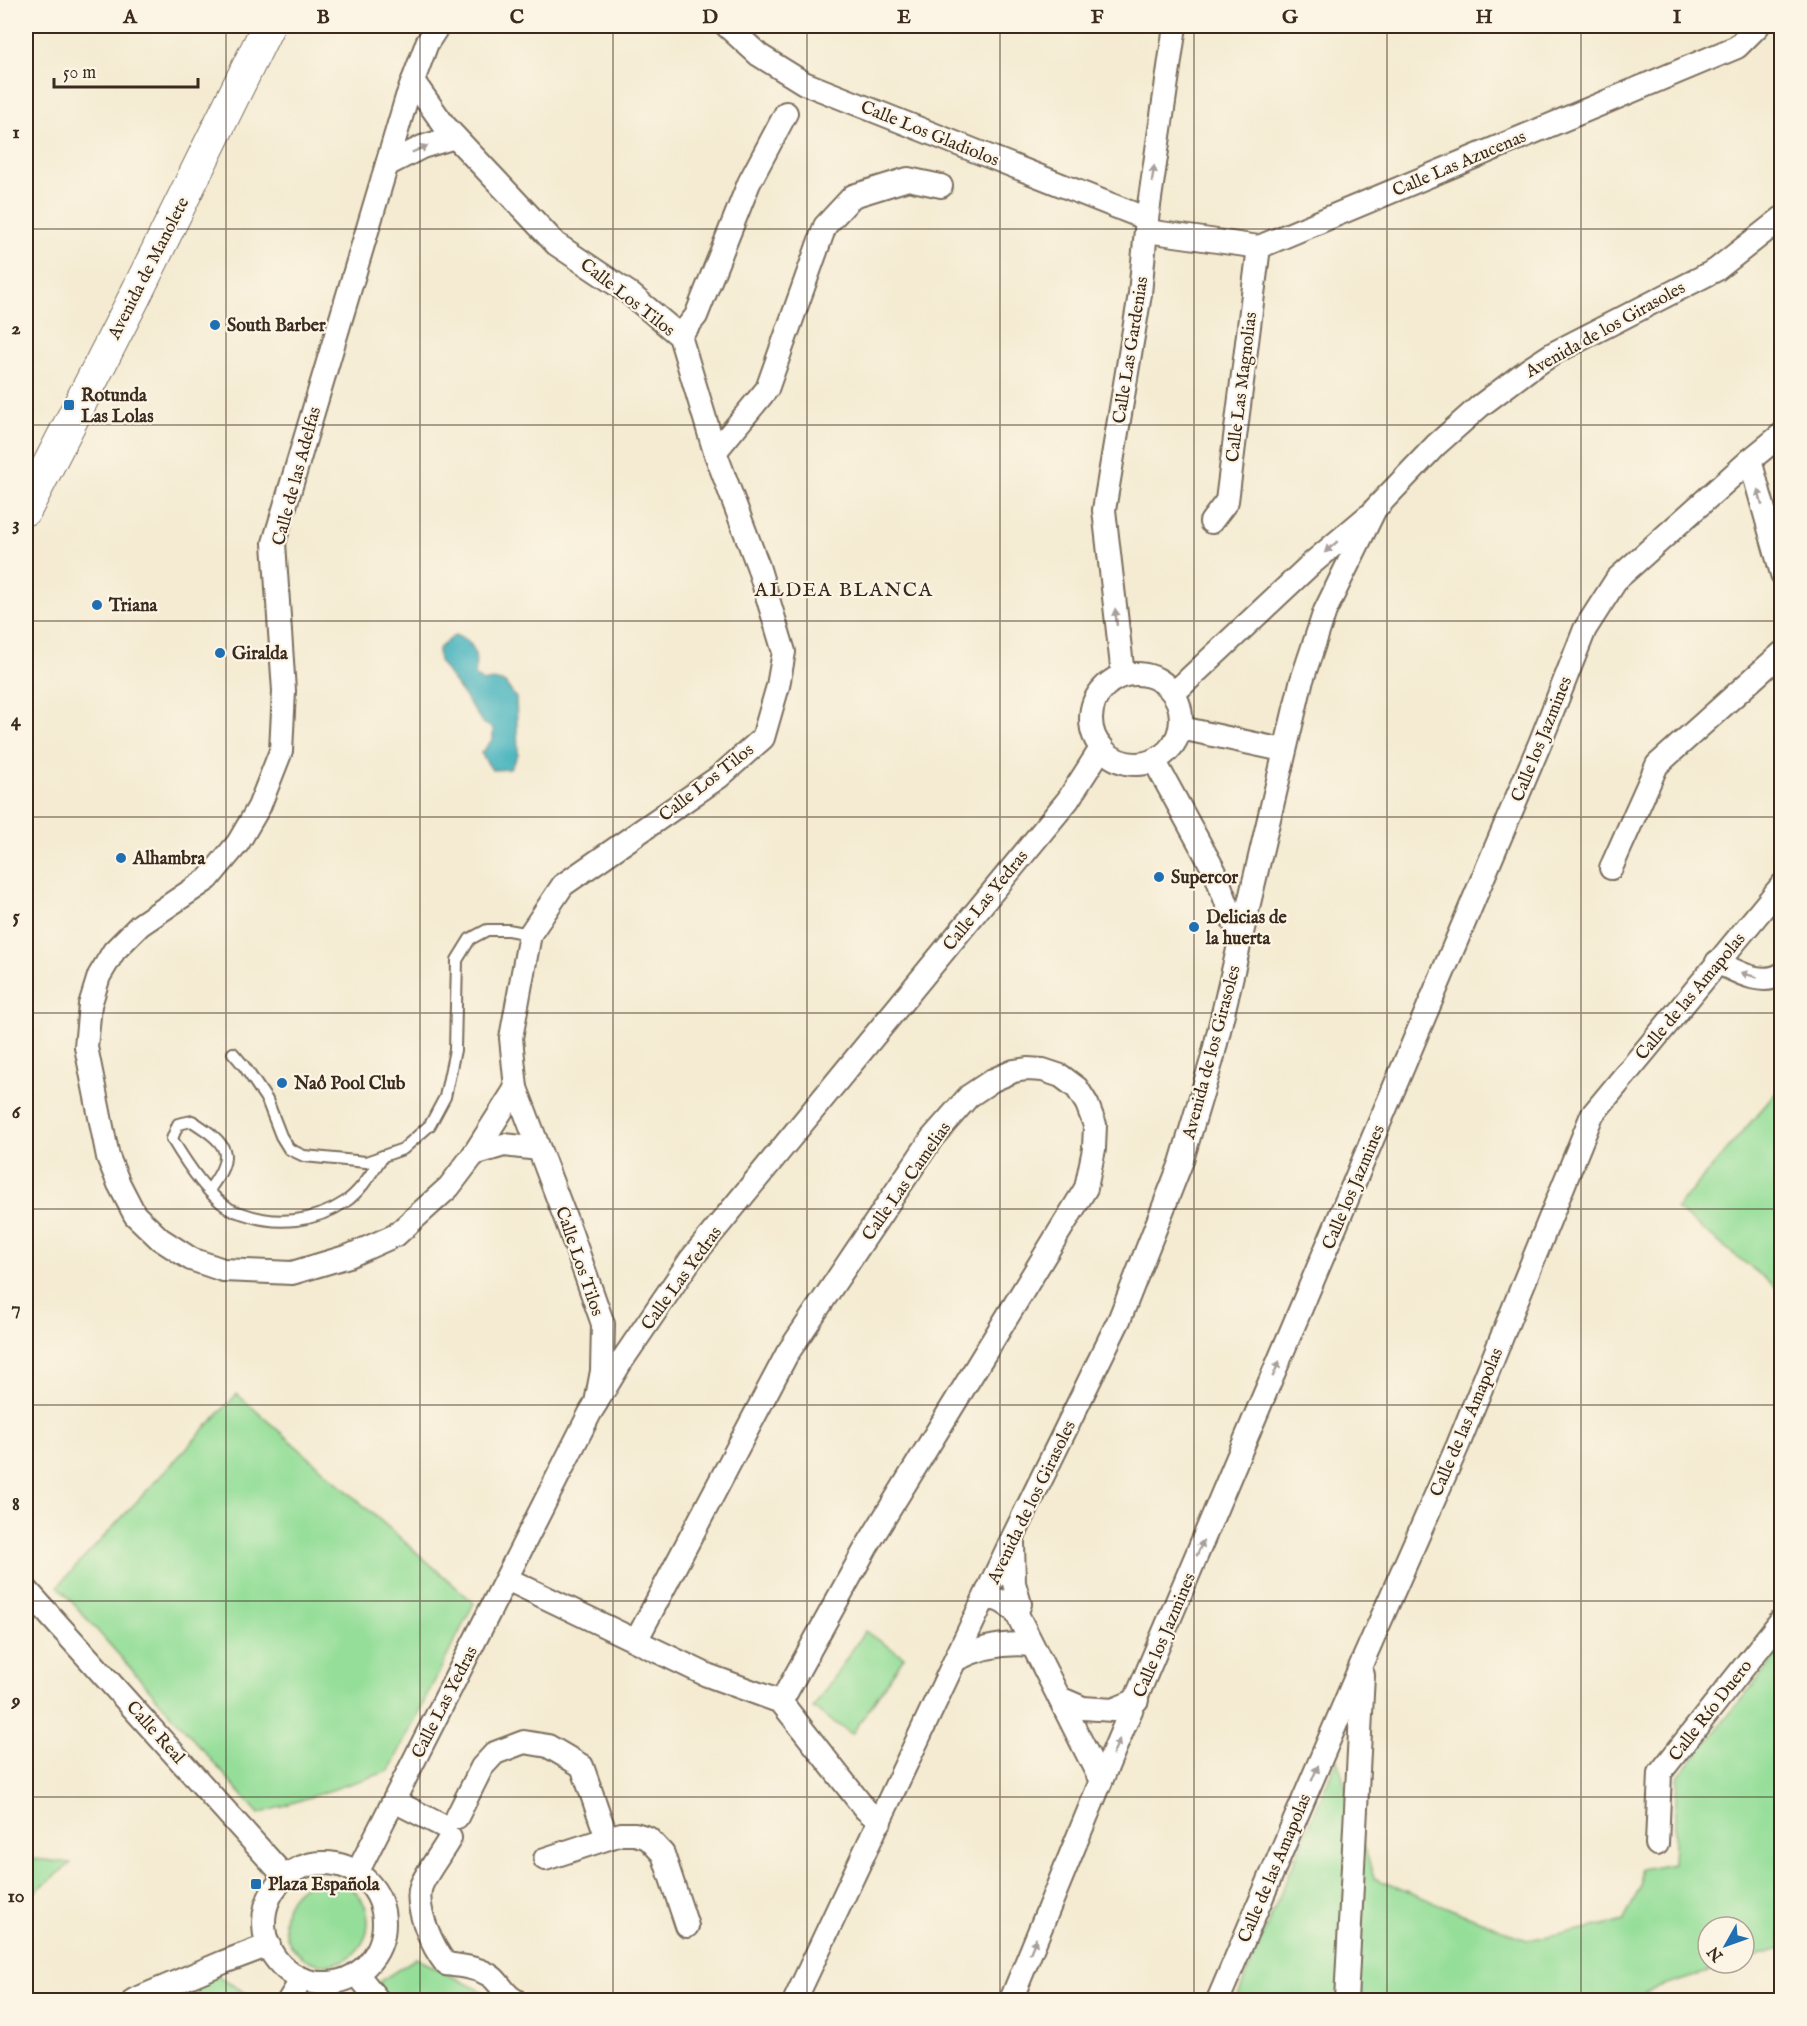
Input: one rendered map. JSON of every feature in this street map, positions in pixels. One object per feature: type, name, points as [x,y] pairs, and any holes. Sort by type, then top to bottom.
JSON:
[{"type":"street","name":"Avenida de Manolete","points":[[26,509],[134,298],[268,26]]},
{"type":"street","name":"Calle de las Adelfas","points":[[438,26],[427,44],[413,81],[274,543],[284,691],[281,751],[260,807],[238,843],[208,879],[140,925],[114,951],[99,976],[90,1005],[86,1047],[108,1157],[118,1184],[135,1215],[160,1239],[191,1259],[223,1270],[292,1273],[350,1256],[396,1235],[449,1187],[474,1154],[516,1088]]},
{"type":"street","name":"Calle Los Gladiolos","points":[[727,26],[759,55],[804,84],[1147,225]]},
{"type":"street","name":"Calle Las Gardenias","points":[[1123,675],[1104,510],[1140,294],[1147,225],[1175,26]]},
{"type":"street","name":"Calle Las Azucenas","points":[[1259,247],[1737,47],[1758,26]]},
{"type":"street","name":"Calle Los Tilos","points":[[413,81],[444,125],[556,244],[629,293],[680,336],[715,452],[758,566],[784,652],[778,686],[763,738],[719,777],[563,885],[530,934],[511,1038],[516,1088],[572,1233],[603,1324],[602,1371],[596,1403]]},
{"type":"street","points":[[680,336],[696,316],[749,183],[786,113]]},
{"type":"street","points":[[387,165],[422,147],[455,137]]},
{"type":"street","points":[[715,452],[767,389],[825,226],[853,196],[908,179],[941,186]]},
{"type":"street","name":"Avenida de los Girasoles","points":[[795,2001],[1013,1537],[1120,1318],[1181,1163],[1212,1060],[1300,683],[1325,611],[1376,509],[1436,446],[1480,406],[1528,370],[1554,353],[1716,270],[1782,218]]},
{"type":"street","points":[[1147,225],[1259,247]]},
{"type":"street","name":"Calle Las Magnolias","points":[[1211,522],[1227,501],[1259,247]]},
{"type":"street","name":"Calle los Jazmines","points":[[1011,2001],[1101,1781],[1586,629],[1617,579],[1782,434]]},
{"type":"street","points":[[1750,460],[1782,574]]},
{"type":"street","points":[[1174,693],[1310,565],[1376,509]]},
{"type":"street","points":[[1611,868],[1658,765],[1782,653]]},
{"type":"street","points":[[1142,674],[1160,680],[1174,693],[1181,710],[1181,728],[1166,753],[1140,764],[1112,757],[1102,747],[1093,732],[1092,714],[1096,697],[1107,683],[1123,675],[1142,674]]},
{"type":"street","points":[[1181,728],[1284,750]]},
{"type":"street","name":"Calle Las Yedras","points":[[357,1873],[596,1403],[654,1313],[691,1259],[1068,800],[1102,747]]},
{"type":"street","points":[[1154,760],[1215,872],[1240,939]]},
{"type":"street","name":"Calle de las Amapolas","points":[[1218,2001],[1364,1658],[1458,1445],[1592,1115],[1782,885]]},
{"type":"street","points":[[1717,962],[1751,978],[1777,977],[1782,974]]},
{"type":"street","name":"Calle Las Camelias","points":[[637,1640],[787,1354],[932,1138],[969,1096],[993,1080],[1014,1071],[1027,1069],[1043,1070],[1061,1076],[1077,1088],[1087,1104],[1095,1125],[1094,1149],[1086,1188],[867,1546],[781,1702]]},
{"type":"street","points":[[474,1154],[504,1145],[539,1149]]},
{"type":"street","points":[[603,1324],[625,1327],[654,1313]]},
{"type":"street","points":[[1013,1537],[1014,1583],[1020,1604],[1016,1612],[1023,1644],[1062,1699],[1101,1781]]},
{"type":"street","points":[[507,1579],[707,1674],[781,1702],[865,1809],[880,1822]]},
{"type":"street","name":"Calle Real","points":[[26,1588],[285,1877]]},
{"type":"street","points":[[1016,1612],[997,1599],[990,1598],[981,1606],[983,1623],[992,1632],[1023,1644]]},
{"type":"street","name":"Calle Río Duero","points":[[1657,1844],[1660,1773],[1782,1619]]},
{"type":"street","points":[[957,1659],[974,1650],[1023,1644]]},
{"type":"street","points":[[1346,2001],[1364,1658]]},
{"type":"street","points":[[1062,1699],[1083,1708],[1113,1710],[1137,1700]]},
{"type":"street","points":[[515,2001],[508,1997],[492,1977],[468,1967],[447,1964],[436,1952],[421,1910],[421,1887],[482,1767],[495,1753],[524,1742],[548,1746],[582,1766],[607,1838]]},
{"type":"street","points":[[394,1800],[451,1828]]},
{"type":"street","points":[[545,1859],[621,1834],[635,1834],[648,1838],[663,1854],[687,1926]]},
{"type":"street","points":[[320,1863],[339,1865],[357,1873],[374,1890],[383,1912],[383,1935],[374,1957],[357,1974],[340,1982],[321,1983],[302,1979],[288,1971],[277,1960],[269,1946],[265,1927],[266,1909],[273,1891],[285,1877],[302,1868],[320,1863]]},
{"type":"street","points":[[134,2001],[224,1962],[269,1946]]},
{"type":"street","points":[[357,1974],[378,2001]]},
{"type":"street","points":[[289,2001],[302,1979]]},
{"type":"lane","points":[[233,1053],[267,1100],[281,1136],[289,1149],[304,1156],[366,1162],[403,1149],[430,1125],[446,1097],[454,1050],[457,960],[470,939],[487,930],[508,930],[530,934]]},
{"type":"lane","points":[[208,1190],[222,1172],[226,1158],[221,1144],[192,1121],[178,1124],[172,1139],[208,1190],[227,1208],[254,1218],[285,1222],[313,1217],[345,1202],[363,1185],[383,1156]]},
{"type":"green space","points":[[1781,1087],[1781,1291],[1676,1209]]},
{"type":"green space","points":[[237,1394],[474,1603],[389,1771],[259,1814],[58,1586]]},
{"type":"green space","points":[[865,1631],[904,1657],[852,1734],[813,1708]]},
{"type":"green space","points":[[1781,1651],[1781,1949],[1756,1956],[1756,1915],[1696,1915],[1696,1975],[1698,1975],[1645,1992],[1647,2000],[1236,2000],[1337,1759],[1374,1878],[1528,1940],[1624,1921],[1641,1885],[1640,1869],[1673,1863],[1677,1778]]},
{"type":"green space","points":[[26,1858],[71,1863],[26,1899]]},
{"type":"green space","points":[[326,1880],[342,1883],[356,1892],[365,1906],[368,1922],[365,1938],[356,1952],[342,1961],[326,1964],[310,1961],[296,1952],[287,1938],[284,1922],[287,1906],[296,1892],[310,1883]]},
{"type":"green space","points":[[416,1958],[499,2000],[351,2000]]},
{"type":"green space","points":[[215,1975],[258,2000],[171,2000]]},
{"type":"water","points":[[455,635],[468,642],[474,650],[475,675],[482,682],[493,680],[505,683],[516,698],[518,754],[510,769],[492,770],[481,753],[493,739],[493,728],[483,723],[439,661],[438,649]]},
{"type":"place","name":"South Barber","points":[[215,325]]},
{"type":"place","name":"Rotunda Las Lolas","points":[[69,405]]},
{"type":"place","name":"Triana","points":[[97,605]]},
{"type":"place","name":"Giralda","points":[[220,653]]},
{"type":"place","name":"Alhambra","points":[[121,858]]},
{"type":"place","name":"Supercor","points":[[1159,877]]},
{"type":"place","name":"Delicias de la huerta","points":[[1194,927]]},
{"type":"place","name":"Naô Pool Club","points":[[282,1083]]},
{"type":"place","name":"Plaza Española","points":[[256,1884]]},
{"type":"district","name":"ALDEA BLANCA","points":[[844,589]]}]
